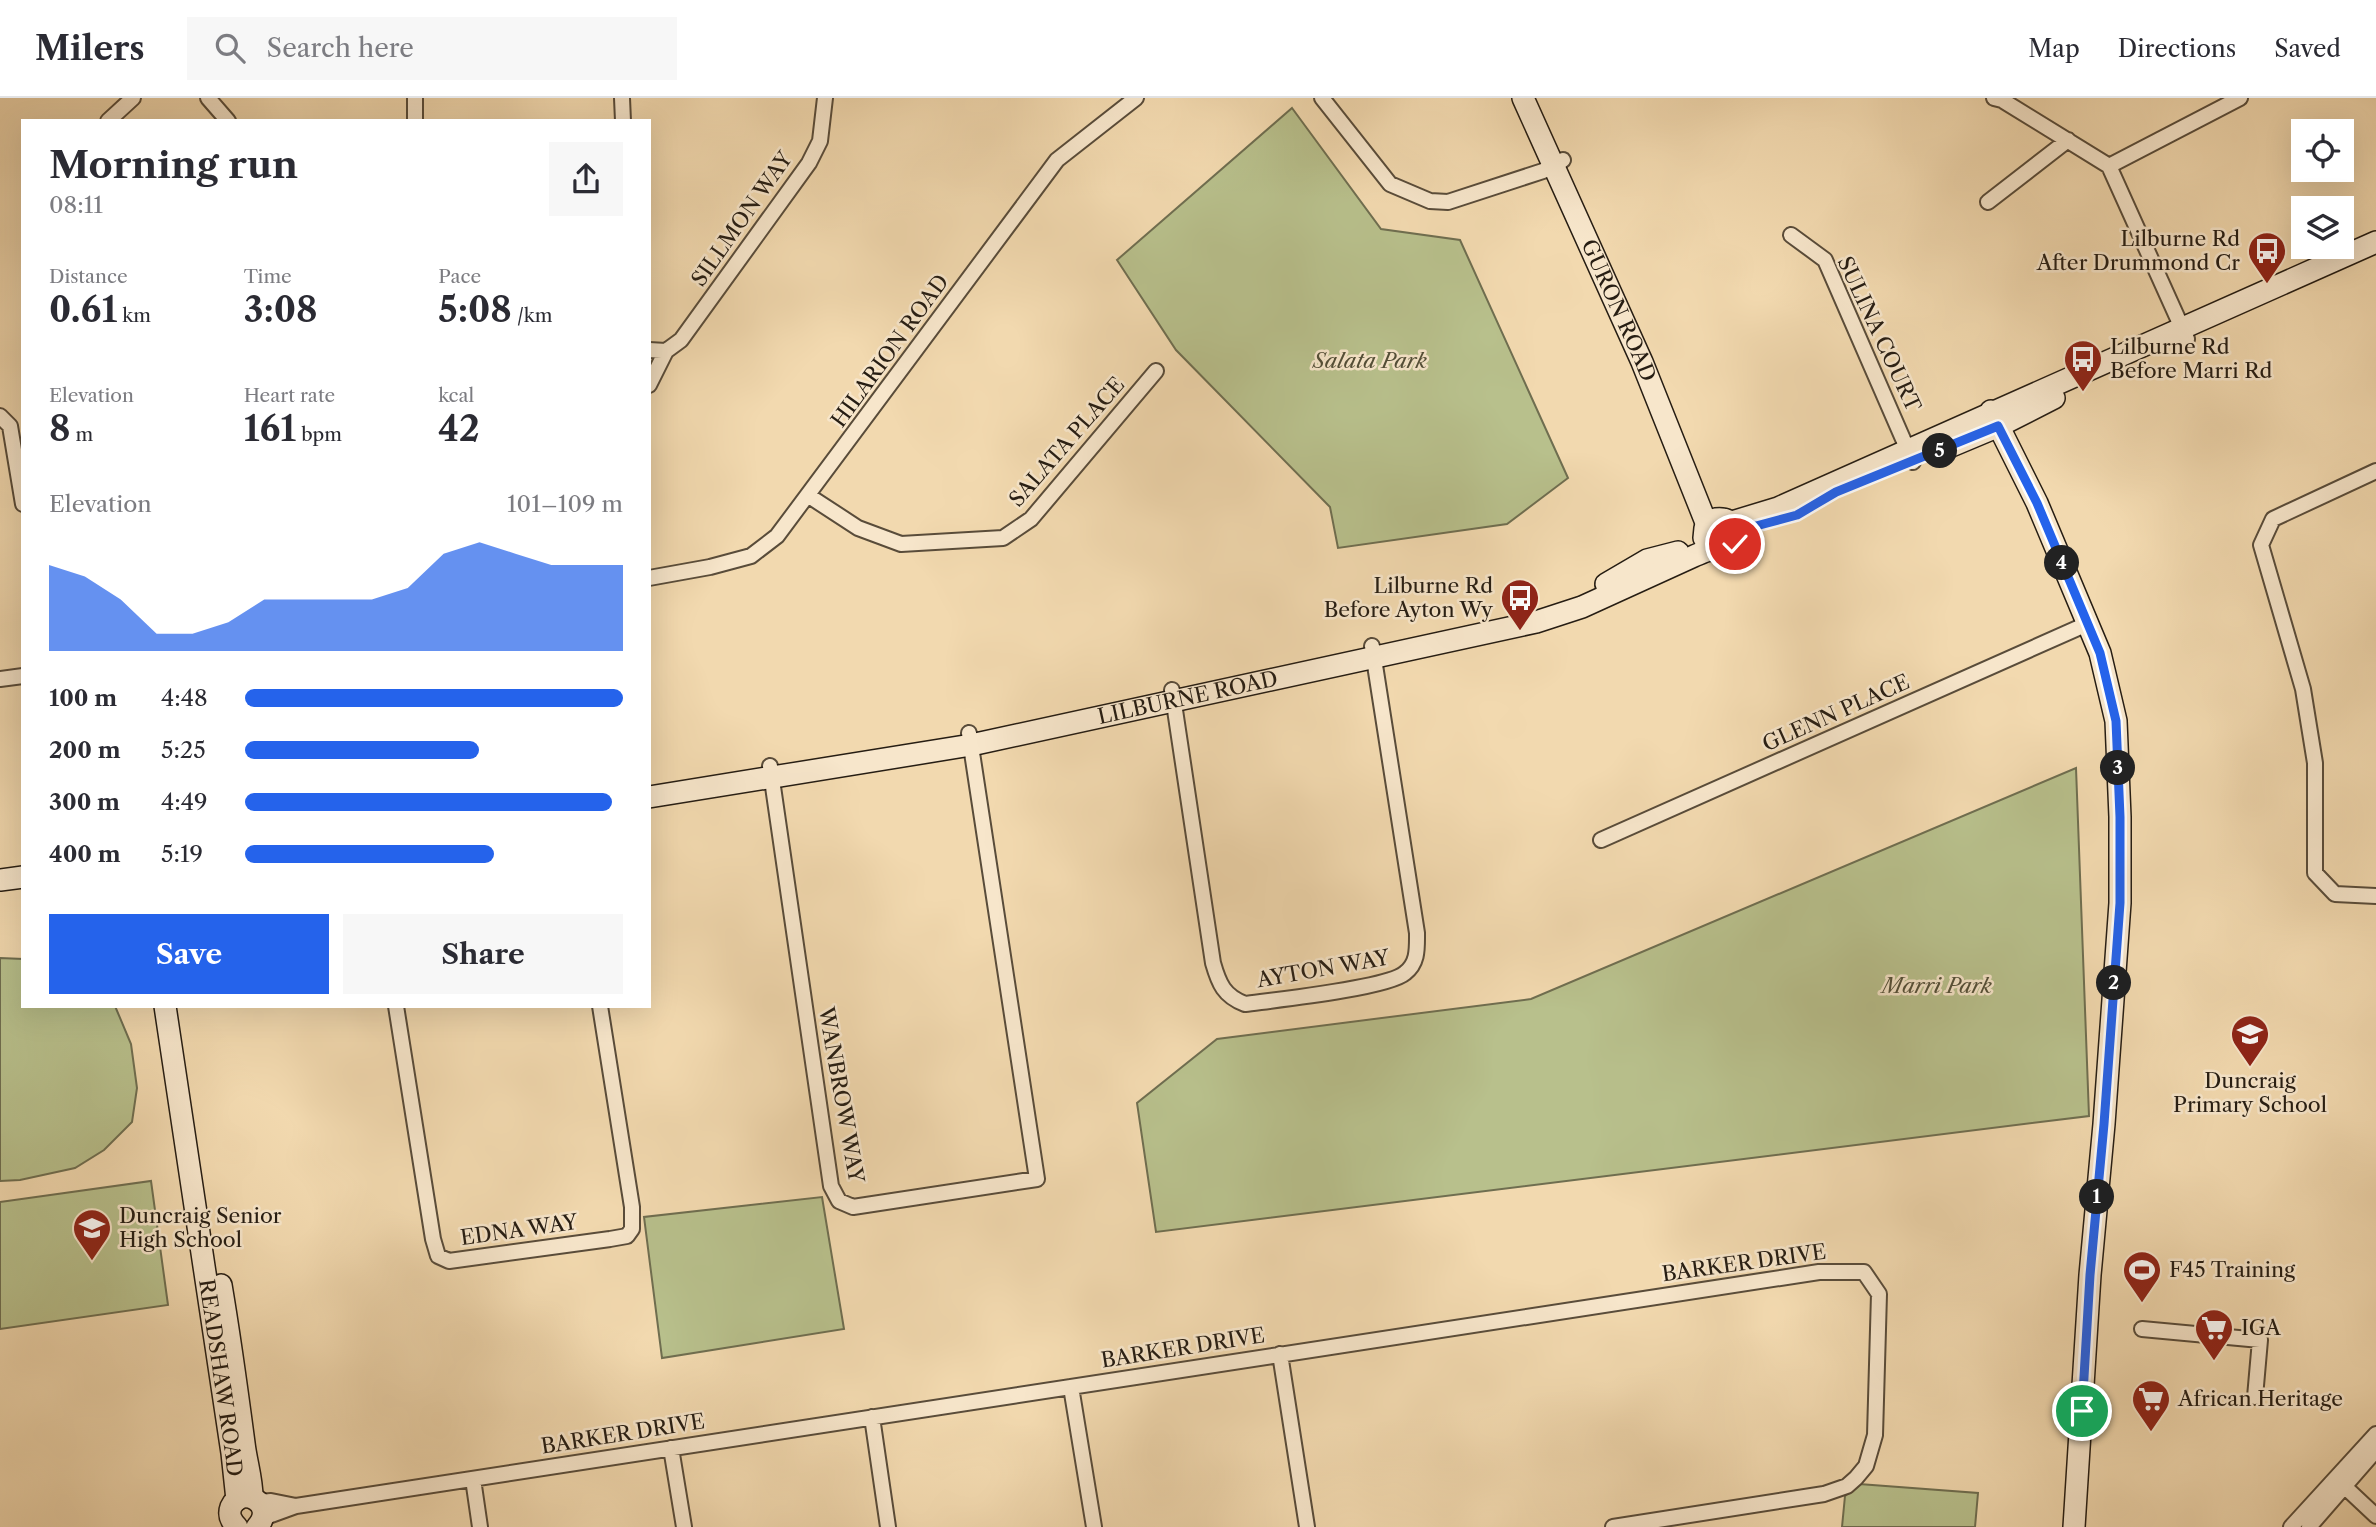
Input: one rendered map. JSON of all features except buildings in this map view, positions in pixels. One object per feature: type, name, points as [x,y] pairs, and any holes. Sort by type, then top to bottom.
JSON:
[{"type":"street","points":[[110,119],[133,98]]},
{"type":"street","points":[[208,98],[226,119]]},
{"type":"street","points":[[415,98],[415,119]]},
{"type":"street","points":[[622,98],[622,119]]},
{"type":"street","name":"SILLMON WAY","points":[[651,381],[666,351],[681,340],[809,163],[823,130],[825,98]]},
{"type":"street","name":"HILARION ROAD","points":[[651,578],[751,556],[777,536],[1057,160],[1136,98]]},
{"type":"street","points":[[1322,98],[1390,184],[1430,201],[1448,202],[1543,171],[1558,162]]},
{"type":"street","name":"GURON ROAD","points":[[1523,98],[1558,162]]},
{"type":"street","name":"GURON ROAD","points":[[1537,98],[1558,162],[1642,362],[1722,527],[1706,542],[1712,550]]},
{"type":"street","points":[[2109,166],[2239,98]]},
{"type":"street","points":[[2000,99],[2109,166],[2185,333]]},
{"type":"street","points":[[1988,202],[2068,140]]},
{"type":"street","name":"SULINA COURT","points":[[1791,235],[1825,260],[1911,456]]},
{"type":"street","name":"LILBURNE ROAD","points":[[1373,653],[1500,619],[1597,588],[1647,560],[1682,550],[1722,527],[1911,456],[1995,419],[2376,242]]},
{"type":"street","name":"LILBURNE ROAD","points":[[2185,333],[2376,256]]},
{"type":"street","points":[[651,350],[666,351]]},
{"type":"street","name":"SALATA PLACE","points":[[809,496],[858,528],[901,544],[1003,538],[1031,519],[1156,371]]},
{"type":"street","points":[[0,416],[10,426],[21,492]]},
{"type":"street","points":[[1995,419],[2037,503],[2100,653],[2116,721],[2120,903],[2090,1275],[2074,1527]]},
{"type":"street","points":[[2376,471],[2273,519],[2261,545],[2303,689],[2315,763],[2315,873],[2335,894],[2376,896]]},
{"type":"street","name":"LILBURNE ROAD","points":[[651,797],[771,772],[970,739],[1556,617],[1712,550]]},
{"type":"street","name":"GLENN PLACE","points":[[1601,840],[2087,624]]},
{"type":"street","name":"AYTON WAY","points":[[1173,696],[1213,963],[1223,991],[1234,1000],[1245,1004],[1376,985],[1404,975],[1414,964],[1417,933],[1373,653]]},
{"type":"street","points":[[0,679],[21,676]]},
{"type":"street","name":"WANBROW WAY","points":[[771,772],[831,1186],[839,1201],[853,1207],[1037,1179],[970,739]]},
{"type":"street","name":"LILBURNE ROAD","points":[[651,784],[771,772]]},
{"type":"street","points":[[0,880],[21,877]]},
{"type":"street","points":[[0,894],[21,891]]},
{"type":"street","name":"READSHAW ROAD","points":[[165,1008],[232,1453],[253,1509]]},
{"type":"street","name":"READSHAW ROAD","points":[[178,1008],[234,1362],[253,1509]]},
{"type":"street","name":"EDNA WAY","points":[[396,1008],[433,1239],[439,1256],[449,1262],[627,1236],[632,1229],[632,1207],[600,1008]]},
{"type":"street","name":"BARKER DRIVE","points":[[253,1509],[271,1501],[296,1506],[1819,1272],[1856,1270],[1864,1272],[1870,1278],[1879,1294],[1875,1435],[1866,1466],[1856,1478],[1847,1486],[1824,1494],[1613,1527]]},
{"type":"street","points":[[2142,1329],[2260,1340],[2255,1397]]},
{"type":"street","points":[[1280,1354],[1307,1527]]},
{"type":"street","points":[[1072,1387],[1094,1527]]},
{"type":"street","points":[[872,1417],[888,1527]]},
{"type":"street","points":[[2309,1527],[2341,1481],[2374,1443]]},
{"type":"street","points":[[671,1448],[684,1527]]},
{"type":"street","points":[[473,1479],[480,1527]]},
{"type":"street","points":[[2341,1481],[2376,1516]]},
{"type":"street","points":[[2291,1527],[2341,1481]]},
{"type":"street","points":[[237,1527],[230,1515],[231,1508],[253,1509]]},
{"type":"green space","name":"Salata Park","points":[[1292,108],[1381,229],[1460,240],[1568,478],[1507,524],[1338,548],[1330,507],[1176,350],[1117,260]]},
{"type":"green space","name":"Marri Park","points":[[2076,768],[2089,1116],[1156,1232],[1137,1103],[1217,1039],[1531,999]]},
{"type":"green space","points":[[0,958],[21,959],[21,1008],[116,1008],[131,1044],[137,1088],[132,1122],[104,1150],[75,1168],[20,1180],[0,1181]]},
{"type":"green space","points":[[151,1181],[168,1305],[0,1329],[0,1202]]},
{"type":"green space","points":[[822,1197],[844,1329],[662,1358],[644,1217]]},
{"type":"green space","points":[[1859,1484],[1978,1493],[1975,1527],[1842,1527],[1845,1496]]},
{"type":"place","name":"Lilburne Rd After Drummond Cr","points":[[2267,285]]},
{"type":"place","name":"Lilburne Rd Before Marri Rd","points":[[2083,393]]},
{"type":"place","name":"Lilburne Rd Before Ayton Wy","points":[[1520,632]]},
{"type":"place","name":"Duncraig Primary School","points":[[2250,1068]]},
{"type":"place","name":"Duncraig Senior High School","points":[[92,1262]]},
{"type":"place","name":"F45 Training","points":[[2142,1304]]},
{"type":"place","name":"IGA","points":[[2214,1362]]},
{"type":"place","name":"African Heritage","points":[[2151,1433]]},
{"type":"route","points":[[1735,544],[1737,538],[1756,526],[1797,515],[1836,492],[1998,426],[2037,503],[2100,653],[2116,721],[2120,903],[2090,1275],[2082,1411]]}]
